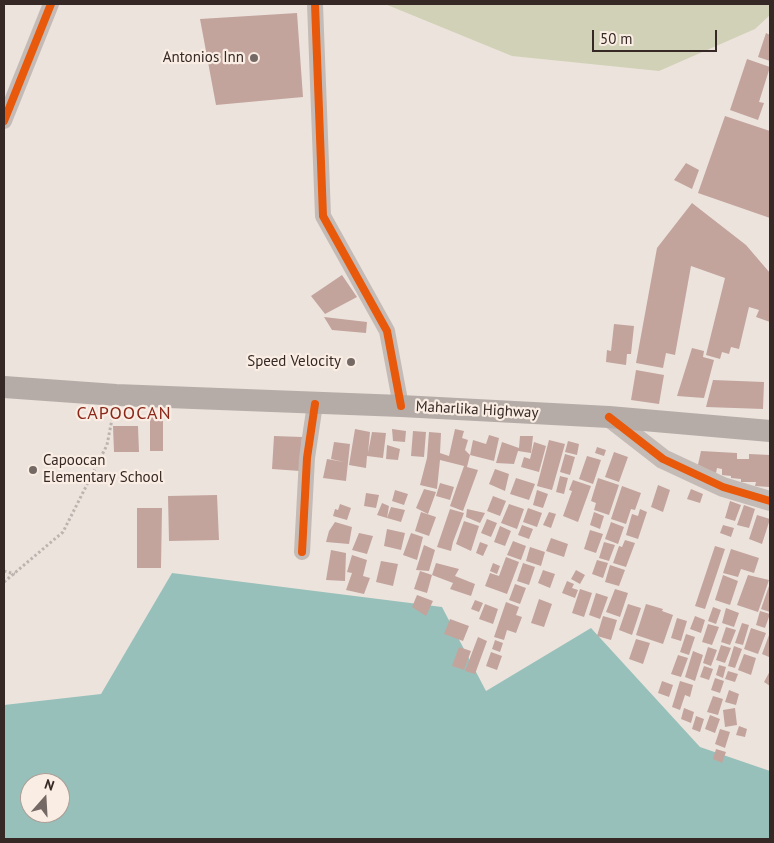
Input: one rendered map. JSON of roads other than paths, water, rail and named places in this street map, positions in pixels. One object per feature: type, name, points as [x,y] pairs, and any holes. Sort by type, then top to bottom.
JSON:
[{"type":"main road","name":"Maharlika Highway","points":[[4,387],[116,395],[401,406],[609,417],[770,431]]},
{"type":"street","points":[[4,120],[51,4]]},
{"type":"street","points":[[315,4],[323,216],[387,331],[401,406]]},
{"type":"street","points":[[302,552],[307,458],[315,404]]},
{"type":"street","points":[[609,417],[663,459],[723,487],[770,501]]},
{"type":"water","points":[[172,573],[442,607],[486,691],[591,628],[700,747],[770,771],[770,839],[4,839],[4,705],[101,694]]},
{"type":"place","name":"Antonios Inn","points":[[254,58]]},
{"type":"place","name":"Speed Velocity","points":[[351,362]]},
{"type":"place","name":"Capoocan Elementary School","points":[[33,470]]},
{"type":"district","name":"CAPOOCAN","points":[[124,414]]}]
